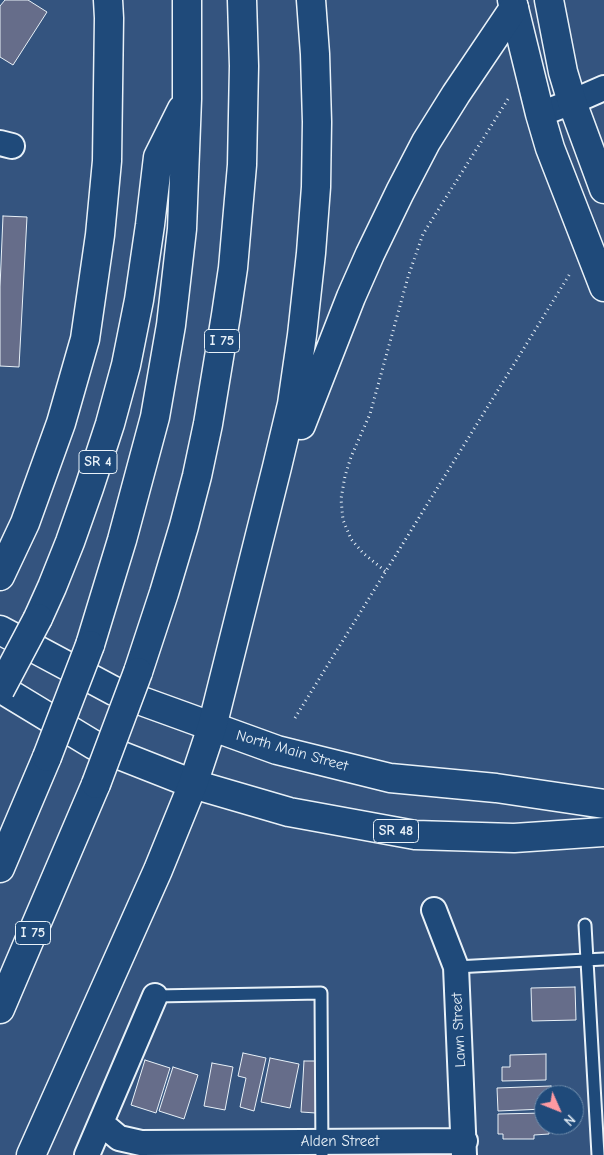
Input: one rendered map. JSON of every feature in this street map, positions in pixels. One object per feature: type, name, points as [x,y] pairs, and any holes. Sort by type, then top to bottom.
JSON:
[{"type":"main road","points":[[0,576],[25,523],[62,423],[85,339],[100,235],[107,161],[108,0]]},
{"type":"main road","points":[[0,868],[47,758],[90,645],[108,590],[155,417],[172,325],[182,229],[187,99],[187,0]]},
{"type":"main road","name":"I 75","points":[[0,1009],[96,784],[138,672],[170,574],[197,476],[208,424],[226,315],[242,165],[244,66],[242,0]]},
{"type":"main road","points":[[31,1155],[158,870],[193,784],[212,727],[277,467],[292,404],[302,335],[314,215],[317,122],[311,0]]},
{"type":"main road","points":[[549,0],[559,54],[572,102],[604,189]]},
{"type":"main road","points":[[277,467],[294,443],[351,298],[404,184],[426,142],[513,4]]},
{"type":"main road","points":[[513,4],[550,148],[604,287]]},
{"type":"main road","name":"SR 4","points":[[0,689],[38,618],[52,587],[70,542],[110,424],[126,365],[139,300],[158,157],[187,99]]},
{"type":"main road","name":"North Main Street","points":[[0,630],[114,691],[277,750],[390,778],[496,788],[604,804]]},
{"type":"main road","name":"SR 48","points":[[0,689],[94,745],[193,784],[289,812],[415,835],[514,838],[604,832]]},
{"type":"street","points":[[540,114],[604,88]]},
{"type":"street","name":"Lawn Street","points":[[434,910],[456,967],[464,1148]]},
{"type":"street","points":[[87,1155],[155,996]]},
{"type":"street","name":"Alden Street","points":[[101,1123],[119,1138],[141,1143],[322,1148],[464,1148]]},
{"type":"lane","points":[[585,925],[598,1155]]},
{"type":"lane","points":[[456,967],[604,959]]},
{"type":"lane","points":[[155,996],[321,993],[322,1148]]},
{"type":"path","points":[[385,571],[363,553],[351,539],[342,520],[341,499],[345,476],[351,457],[370,414],[408,277],[423,234],[510,96]]},
{"type":"path","points":[[295,718],[571,272]]},
{"type":"building","points":[[5,0],[28,0],[47,12],[13,65],[0,57],[0,6]]},
{"type":"building","points":[[3,216],[27,217],[19,367],[0,366],[0,287]]},
{"type":"building","points":[[575,987],[576,1020],[532,1021],[531,988]]},
{"type":"building","points":[[243,1053],[266,1058],[254,1111],[240,1107],[246,1078],[238,1076]]},
{"type":"building","points":[[546,1054],[546,1080],[502,1081],[502,1067],[510,1067],[510,1055]]},
{"type":"building","points":[[270,1058],[299,1064],[290,1108],[261,1102]]},
{"type":"building","points":[[145,1060],[170,1068],[156,1113],[131,1105]]},
{"type":"building","points":[[304,1061],[319,1061],[316,1113],[301,1112]]},
{"type":"building","points":[[212,1063],[233,1067],[225,1110],[204,1106]]},
{"type":"building","points":[[173,1067],[198,1075],[184,1119],[159,1111]]},
{"type":"building","points":[[534,1087],[534,1109],[498,1111],[497,1088]]},
{"type":"building","points":[[534,1113],[534,1139],[503,1139],[503,1134],[498,1134],[498,1114]]}]
